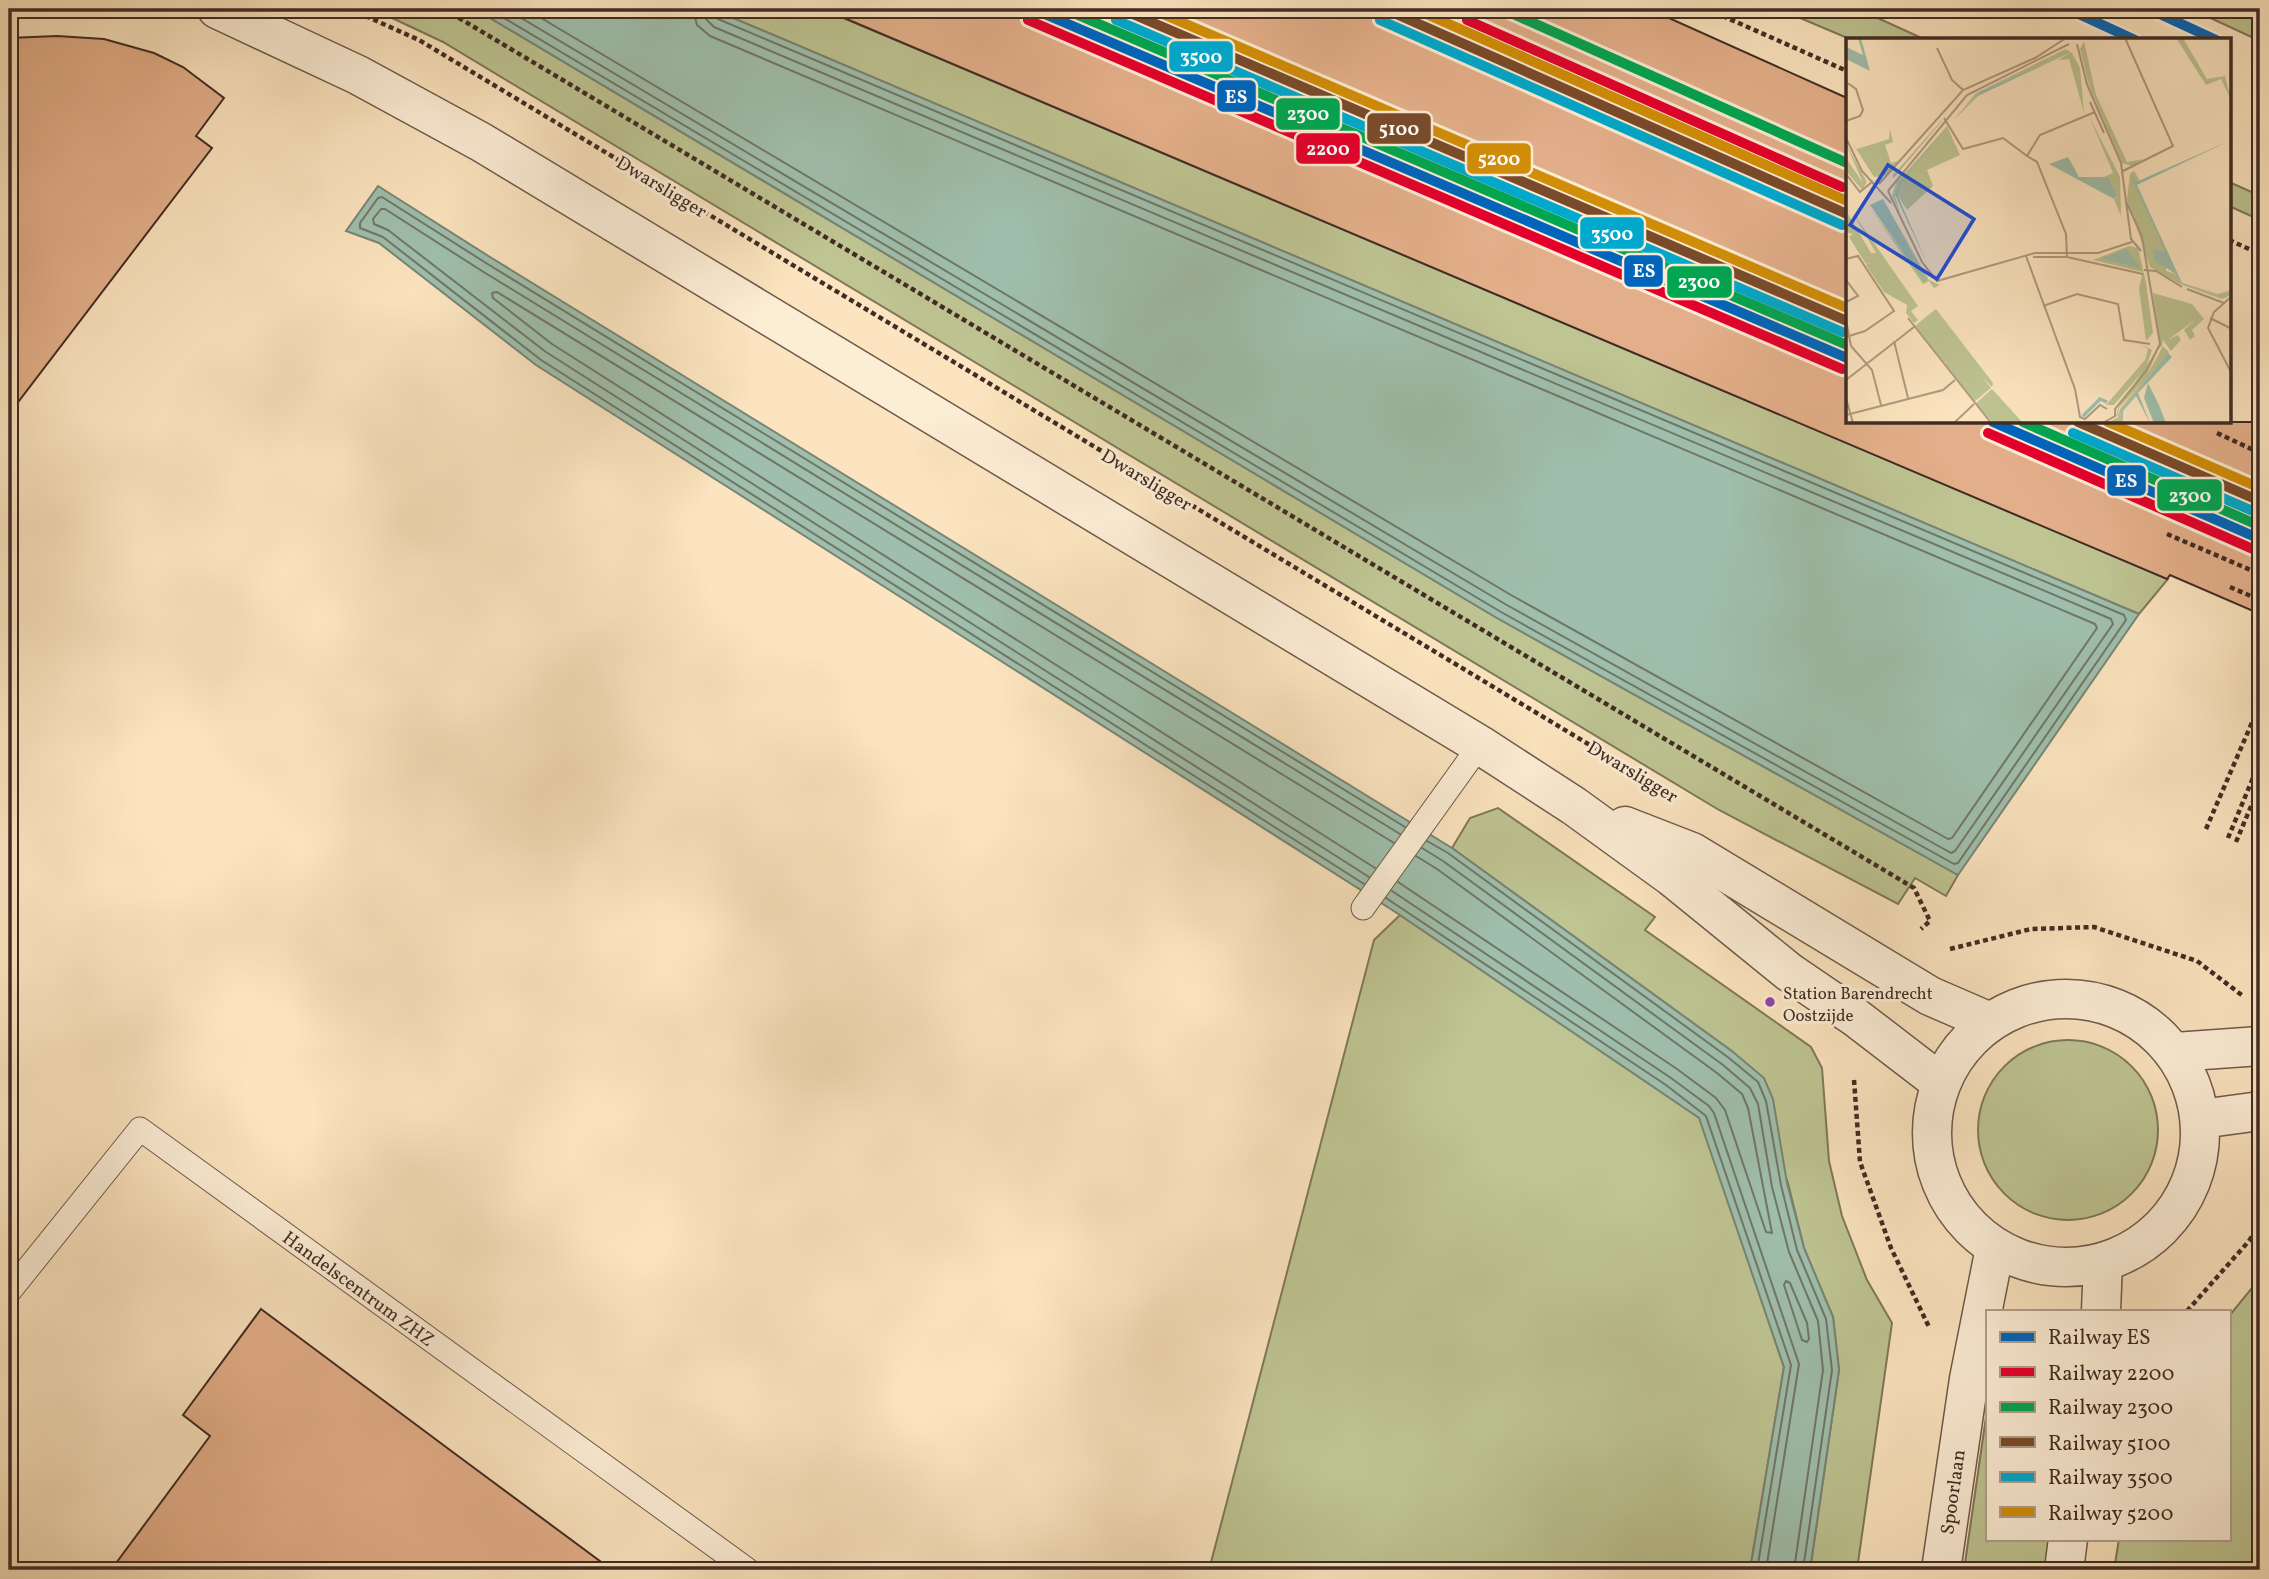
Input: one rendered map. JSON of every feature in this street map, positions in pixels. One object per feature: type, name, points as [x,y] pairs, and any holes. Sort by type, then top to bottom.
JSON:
[{"type":"street","points":[[217,9],[358,75],[481,142],[1480,745],[1574,806],[1672,877],[1789,972],[1941,1083]]},
{"type":"street","points":[[1574,806],[1692,852],[1930,996],[1990,1022]]},
{"type":"street","points":[[2048,1000],[2089,1000],[2128,1012],[2146,1024],[2175,1052],[2188,1073],[2196,1095],[2201,1119],[2200,1151],[2193,1181],[2178,1209],[2157,1232],[2132,1250],[2103,1262],[2076,1267],[2048,1267],[1995,1248],[1970,1228],[1951,1203],[1938,1175],[1932,1144],[1933,1113],[1941,1083],[1961,1049],[1975,1034],[2008,1012],[2048,1000]]},
{"type":"street","points":[[2175,1052],[2260,1046]]},
{"type":"street","points":[[2201,1119],[2260,1111]]},
{"type":"street","name":"Spoorlaan","points":[[1941,1570],[1969,1379],[1995,1248]]},
{"type":"street","points":[[2101,1310],[2103,1262]]},
{"type":"street","points":[[2064,1570],[2068,1540]]},
{"type":"lane","points":[[1363,908],[1480,745]]},
{"type":"lane","name":"Handelscentrum ZHZ","points":[[9,1292],[139,1129],[748,1570]]},
{"type":"path","name":"Dwarsligger","points":[[350,9],[431,47],[1648,780]]},
{"type":"path","points":[[444,9],[1914,888],[1930,921],[1921,929]]},
{"type":"path","points":[[1707,9],[1846,71]]},
{"type":"path","points":[[2230,240],[2260,254]]},
{"type":"path","points":[[2217,433],[2260,453]]},
{"type":"path","points":[[2167,534],[2260,574]]},
{"type":"path","points":[[2230,587],[2260,600]]},
{"type":"path","points":[[2206,829],[2260,704]]},
{"type":"path","points":[[2228,838],[2260,761]]},
{"type":"path","points":[[2236,842],[2260,785]]},
{"type":"path","points":[[1909,923],[1921,929],[1929,938]]},
{"type":"path","points":[[2197,961],[2246,999]]},
{"type":"path","points":[[2188,1310],[2249,1241],[2260,1224]]},
{"type":"green space","points":[[373,9],[475,9],[1497,618],[1958,875],[1946,896],[1915,878],[1898,904],[1719,810],[443,42]]},
{"type":"green space","points":[[712,9],[822,9],[2168,579],[2139,614]]},
{"type":"green space","points":[[1779,9],[1858,9],[1922,38],[1847,38]]},
{"type":"green space","points":[[2191,9],[2260,9],[2260,41]]},
{"type":"green space","points":[[2230,182],[2256,194],[2260,185],[2260,220],[2230,206]]},
{"type":"green space","points":[[1498,808],[1655,917],[1645,930],[1811,1047],[1822,1068],[1829,1161],[1842,1216],[1867,1280],[1892,1323],[1857,1570],[1810,1570],[1839,1370],[1833,1317],[1804,1248],[1788,1183],[1733,1052],[1452,848],[1470,818]]},
{"type":"green space","points":[[1400,915],[1700,1118],[1784,1367],[1750,1570],[1209,1570],[1374,940]]},
{"type":"green space","points":[[2068,1040],[2102,1047],[2132,1066],[2151,1096],[2158,1130],[2151,1164],[2132,1194],[2102,1213],[2068,1220],[2034,1213],[2004,1194],[1985,1164],[1978,1130],[1985,1096],[2004,1066],[2034,1047]]},
{"type":"green space","points":[[2260,1278],[2260,1570],[2114,1570],[2119,1540],[2230,1540],[2230,1315]]},
{"type":"green space","points":[[1986,1417],[1986,1540],[2049,1540],[2045,1570],[1964,1570]]},
{"type":"water","points":[[475,9],[712,9],[2139,614],[1958,875],[1497,618]]},
{"type":"water","points":[[378,186],[1452,848],[1733,1052],[1764,1078],[1773,1099],[1787,1183],[1804,1248],[1833,1317],[1839,1370],[1810,1570],[1750,1570],[1784,1367],[1699,1118],[1400,915],[536,365],[379,243],[346,231]]},
{"type":"building","points":[[823,9],[1649,9],[1846,98],[1846,424],[2260,422],[2260,614],[2170,575],[2167,579]]},
{"type":"building","points":[[57,36],[104,39],[154,53],[183,67],[224,98],[196,136],[212,148],[9,414],[9,38]]},
{"type":"building","points":[[261,1309],[612,1570],[111,1570],[210,1436],[183,1415]]},
{"type":"rail line","name":"ES","points":[[1033,9],[1846,358]]},
{"type":"rail line","name":"2300","points":[[1064,9],[1846,345]]},
{"type":"rail line","name":"5100","points":[[1121,9],[1846,321]]},
{"type":"rail line","name":"5200","points":[[1151,9],[1846,308]]},
{"type":"rail line","name":"5100","points":[[1385,9],[1846,214]]},
{"type":"rail line","name":"5200","points":[[1415,9],[1846,201]]},
{"type":"rail line","name":"2300","points":[[1502,9],[1846,163]]},
{"type":"rail line","name":"ES","points":[[2068,9],[2131,38]]},
{"type":"rail line","name":"ES","points":[[2149,9],[2212,38]]},
{"type":"rail line","name":"2200","points":[[1028,20],[1842,369]]},
{"type":"rail line","name":"3500","points":[[1116,20],[1842,332]]},
{"type":"rail line","name":"3500","points":[[1380,20],[1842,225]]},
{"type":"rail line","name":"2200","points":[[1467,20],[1842,187]]},
{"type":"rail line","name":"ES","points":[[1998,424],[2260,539]]},
{"type":"rail line","name":"2300","points":[[2028,424],[2260,526]]},
{"type":"rail line","name":"5100","points":[[2083,424],[2260,501]]},
{"type":"rail line","name":"5200","points":[[2113,424],[2260,488]]},
{"type":"rail line","name":"2200","points":[[1988,433],[2255,550]]},
{"type":"rail line","name":"3500","points":[[2073,433],[2255,512]]},
{"type":"place","name":"Station Barendrecht Oostzijde","points":[[1770,1002]]}]
